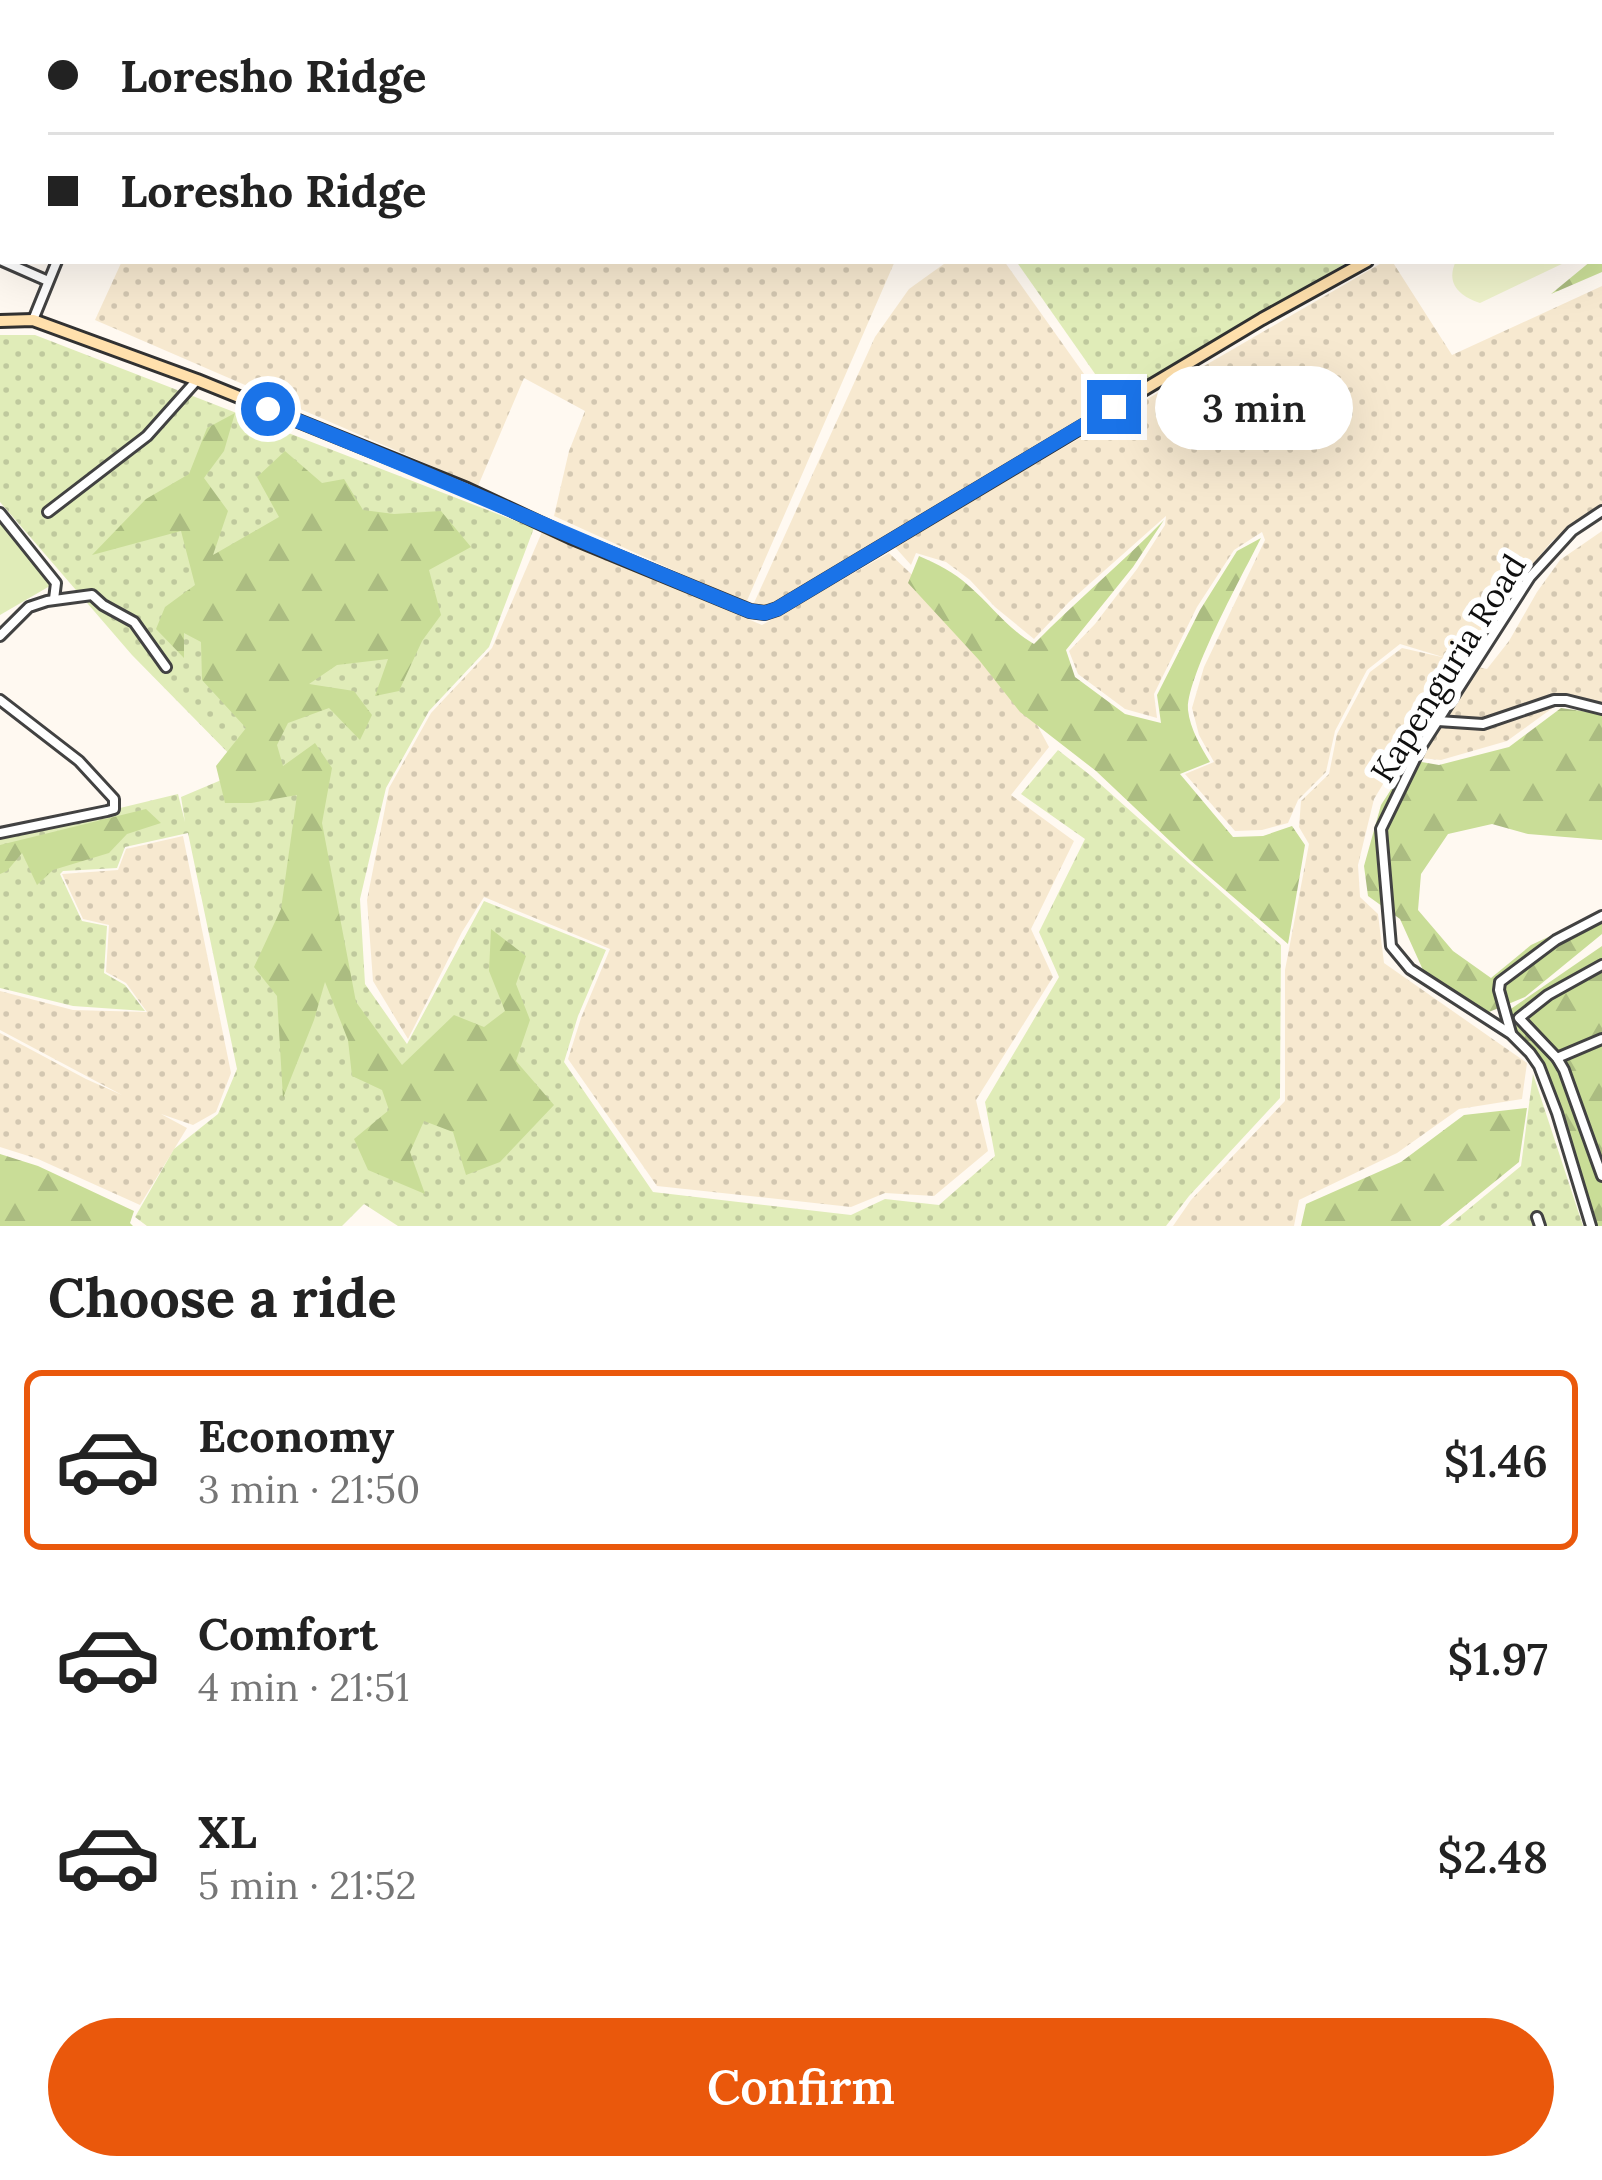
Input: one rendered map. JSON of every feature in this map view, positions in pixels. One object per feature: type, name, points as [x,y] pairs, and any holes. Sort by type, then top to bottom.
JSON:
[{"type":"street","points":[[9,264],[48,281]]},
{"type":"street","points":[[33,320],[56,264]]},
{"type":"street","points":[[0,321],[33,320],[197,380],[750,611],[765,613],[1362,264]]},
{"type":"street","points":[[48,512],[147,436],[197,380]]},
{"type":"street","name":"Kapenguria Road","points":[[1591,1226],[1539,1066],[1511,1034],[1409,969],[1391,946],[1382,822],[1421,747],[1530,577],[1572,531],[1602,511]]},
{"type":"street","points":[[0,513],[56,583],[54,600]]},
{"type":"street","points":[[0,636],[29,608],[92,595],[134,622],[166,667]]},
{"type":"street","points":[[0,700],[79,760],[114,799],[114,809],[0,833]]},
{"type":"street","points":[[1438,722],[1483,724],[1554,700],[1602,709]]},
{"type":"street","points":[[1511,1034],[1499,982],[1556,940],[1602,916]]},
{"type":"street","points":[[1602,965],[1520,1015],[1520,1021],[1557,1058],[1602,1176]]},
{"type":"street","points":[[1557,1058],[1602,1040]]},
{"type":"street","points":[[1589,1140],[1602,1136]]},
{"type":"shaded area","points":[[121,264],[894,264],[746,603],[554,516],[569,451],[585,411],[524,378],[478,486],[95,320]]},
{"type":"shaded area","points":[[944,264],[1006,264],[1106,405],[767,608],[754,603],[875,337],[909,289]]},
{"type":"shaded area","points":[[1380,264],[1394,264],[1452,355],[1602,286],[1602,506],[1553,540],[1531,566],[1473,666],[1487,669],[1560,560],[1602,531],[1602,711],[1558,704],[1507,741],[1441,760],[1400,756],[1374,799],[1358,865],[1360,897],[1378,914],[1384,963],[1527,1063],[1522,1099],[1459,1109],[1397,1153],[1299,1200],[1294,1226],[1173,1226],[1191,1200],[1285,1101],[1285,970],[1309,844],[1299,827],[1301,801],[1329,774],[1337,734],[1370,672],[1402,648],[1446,658],[1400,644],[1367,670],[1335,731],[1326,772],[1298,800],[1288,823],[1235,831],[1185,774],[1214,762],[1199,735],[1192,708],[1204,667],[1265,540],[1262,532],[1234,550],[1197,607],[1154,694],[1157,718],[1125,709],[1078,674],[1069,651],[1137,569],[1166,516],[1034,639],[946,562],[916,553],[911,565],[894,546]]},
{"type":"shaded area","points":[[542,532],[762,625],[889,553],[1002,660],[1049,747],[1011,795],[1074,841],[1031,929],[1053,977],[976,1100],[988,1151],[934,1196],[885,1193],[851,1207],[657,1186],[568,1059],[610,949],[484,897],[408,1039],[373,981],[367,900],[389,788],[431,713],[492,648]]},
{"type":"shaded area","points":[[183,836],[231,1073],[216,1112],[193,1125],[161,1114],[187,1128],[140,1205],[0,1147],[0,1033],[122,1095],[0,1030],[0,991],[73,1010],[147,1012],[126,983],[106,972],[109,925],[83,919],[62,874],[118,870],[126,849]]},
{"type":"green space","points":[[1018,264],[1345,264],[1114,401]]},
{"type":"green space","points":[[1455,264],[1562,264],[1480,303],[1456,288]]},
{"type":"green space","points":[[1587,264],[1602,264],[1602,272],[1551,294]]},
{"type":"green space","points":[[0,335],[35,335],[534,528],[489,647],[429,711],[386,788],[360,899],[365,984],[407,1044],[484,901],[606,950],[564,1062],[653,1192],[851,1215],[885,1199],[939,1205],[995,1156],[985,1102],[1059,977],[1039,932],[1085,839],[1021,794],[1058,750],[1281,945],[1280,1098],[1166,1226],[398,1226],[364,1204],[342,1226],[147,1226],[135,1217],[174,1149],[218,1114],[237,1069],[188,833],[125,847],[117,868],[60,874],[82,921],[107,926],[104,973],[125,985],[145,1011],[73,1006],[0,988],[0,837],[178,794],[185,822],[181,797],[245,770],[132,655],[0,502]]},
{"type":"green space","points":[[235,413],[224,451],[204,478],[228,511],[213,555],[279,517],[257,477],[285,451],[322,483],[344,479],[363,510],[394,514],[441,511],[471,547],[429,570],[441,615],[422,641],[399,691],[375,696],[388,659],[337,665],[309,684],[354,691],[372,715],[360,740],[329,708],[288,723],[277,745],[283,766],[315,743],[332,768],[322,823],[356,1002],[402,1065],[454,1015],[484,1027],[505,1011],[489,971],[491,929],[526,956],[516,984],[530,1020],[516,1061],[554,1105],[500,1162],[466,1175],[453,1132],[424,1121],[410,1152],[425,1194],[368,1170],[354,1139],[389,1110],[382,1090],[352,1076],[348,1040],[325,982],[283,1098],[277,996],[254,967],[281,909],[297,795],[225,803],[216,766],[246,728],[202,680],[201,642],[184,633],[184,658],[156,629],[165,607],[195,585],[181,531],[92,555],[146,499],[189,474],[207,428]]},
{"type":"green space","points":[[0,516],[55,583],[0,615]]},
{"type":"green space","points":[[1164,520],[1066,650],[1075,677],[1125,714],[1161,723],[1157,695],[1200,610],[1237,551],[1261,538],[1217,624],[1190,695],[1191,724],[1210,762],[1180,774],[1233,837],[1263,836],[1292,826],[1305,845],[1288,944],[1096,771],[1020,712],[908,583],[919,556],[932,562],[963,581],[1034,644]]},
{"type":"green space","points":[[1561,708],[1602,714],[1602,840],[1528,834],[1492,824],[1448,834],[1421,874],[1418,910],[1453,951],[1491,978],[1531,945],[1602,912],[1602,934],[1525,997],[1477,1017],[1423,970],[1400,919],[1368,896],[1364,866],[1381,805],[1410,760],[1439,765],[1509,747]]},
{"type":"green space","points":[[146,809],[161,823],[127,834],[109,853],[53,870],[37,885],[22,853],[0,874],[0,845]]},
{"type":"green space","points":[[1602,946],[1602,1226],[1594,1226],[1542,1060],[1499,1017]]},
{"type":"green space","points":[[1533,1074],[1583,1226],[1448,1226],[1521,1166]]},
{"type":"green space","points":[[1527,1108],[1519,1162],[1440,1226],[1301,1226],[1306,1204],[1401,1162],[1464,1115]]},
{"type":"green space","points":[[0,1154],[38,1166],[134,1211],[133,1226],[0,1226]]},
{"type":"route","points":[[268,409],[472,491],[606,552],[765,613],[1114,407]]}]
